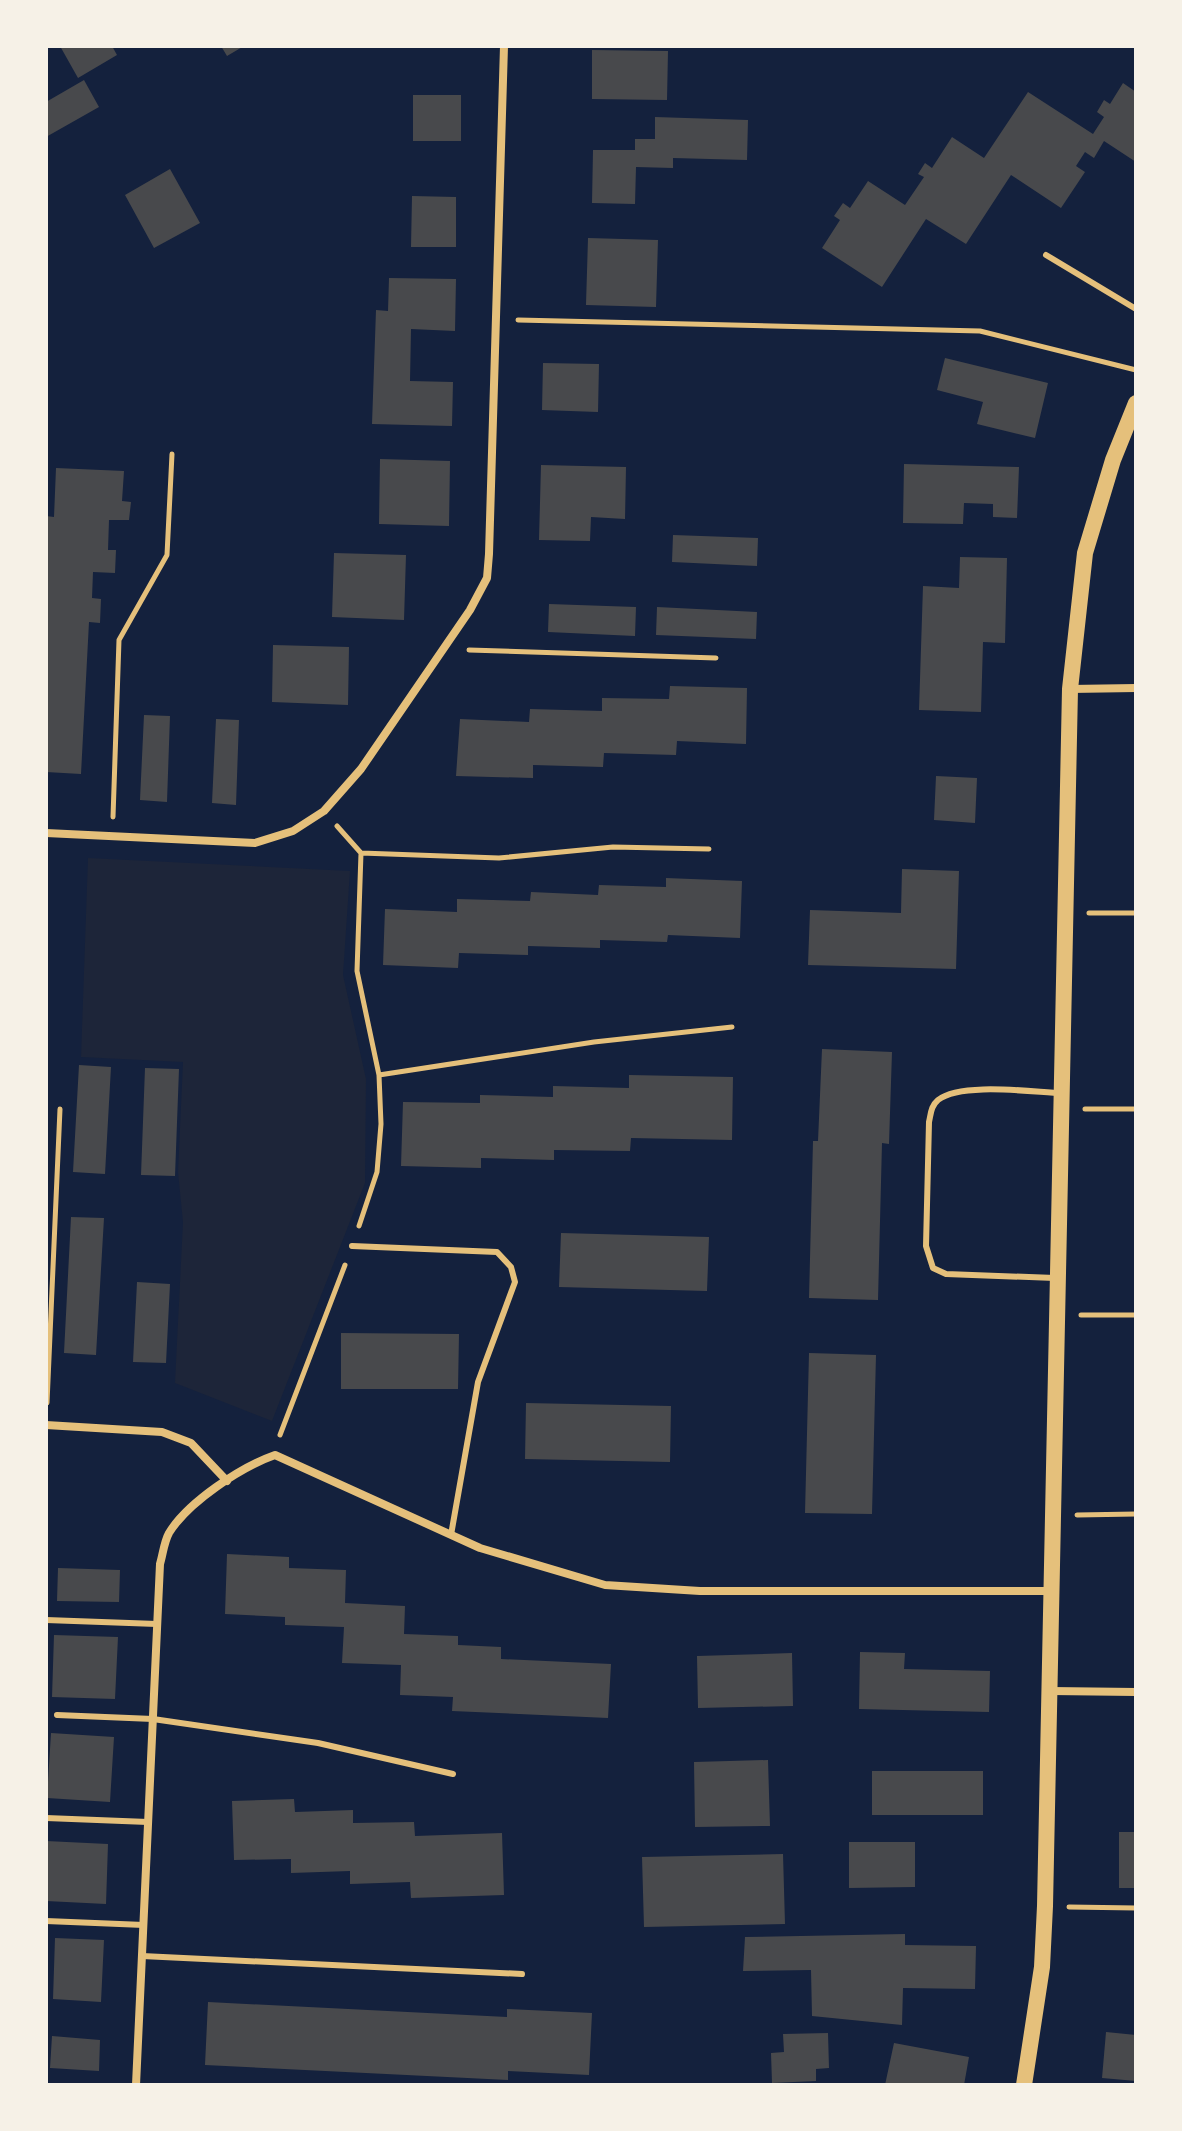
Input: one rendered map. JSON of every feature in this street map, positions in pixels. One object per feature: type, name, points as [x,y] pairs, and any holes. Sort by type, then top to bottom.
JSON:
[{"type":"main road","points":[[1024,2085],[1035,2022],[1045,1906],[1070,689],[1085,553],[1113,460],[1136,403]]},
{"type":"street","points":[[46,833],[255,843],[293,831],[324,811],[361,769],[446,647],[487,578],[504,46]]},
{"type":"street","points":[[1070,689],[1136,688]]},
{"type":"street","points":[[46,1425],[162,1432],[191,1443],[227,1481]]},
{"type":"street","points":[[136,2085],[160,1564],[167,1536],[181,1516],[251,1464],[275,1455],[480,1548],[605,1585],[700,1591],[1052,1591]]},
{"type":"street","points":[[1051,1691],[1136,1692]]},
{"type":"lane","points":[[1046,255],[1136,309]]},
{"type":"lane","points":[[1058,1278],[946,1274],[933,1268],[926,1246],[931,1108],[939,1099],[962,1091],[1062,1101]]},
{"type":"lane","points":[[352,1246],[497,1252],[511,1267],[515,1282],[512,1299],[478,1382],[451,1535]]},
{"type":"lane","points":[[46,1620],[157,1624]]},
{"type":"lane","points":[[57,1715],[153,1719],[318,1743],[453,1774]]},
{"type":"lane","points":[[46,1818],[148,1822]]},
{"type":"lane","points":[[46,1921],[144,1925]]},
{"type":"lane","points":[[142,1956],[522,1974]]},
{"type":"path","points":[[495,320],[980,331],[1136,370]]},
{"type":"path","points":[[113,836],[119,640],[167,555],[172,454]]},
{"type":"path","points":[[446,647],[490,652],[716,658]]},
{"type":"path","points":[[275,1455],[283,1423],[352,1246],[377,1172],[381,1124],[379,1075],[357,971],[361,853],[324,811]]},
{"type":"path","points":[[361,853],[499,858],[613,847],[709,849]]},
{"type":"path","points":[[1065,913],[1136,913]]},
{"type":"path","points":[[379,1075],[594,1042],[732,1027]]},
{"type":"path","points":[[1062,1101],[1136,1109]]},
{"type":"path","points":[[46,1416],[60,1109]]},
{"type":"path","points":[[1057,1316],[1136,1315]]},
{"type":"path","points":[[1054,1515],[1136,1514]]},
{"type":"path","points":[[1045,1906],[1136,1908]]},
{"type":"shaded area","points":[[88,858],[350,871],[343,975],[366,1079],[365,1183],[272,1421],[175,1383],[183,1222],[178,1172],[183,1062],[81,1057]]},
{"type":"building","points":[[60,46],[112,46],[117,55],[78,78]]},
{"type":"building","points":[[221,46],[244,46],[227,56]]},
{"type":"building","points":[[592,50],[668,51],[667,100],[592,99]]},
{"type":"building","points":[[84,80],[99,107],[46,137],[46,102]]},
{"type":"building","points":[[1123,83],[1136,92],[1136,162],[1104,141],[1094,158],[1085,152],[1076,166],[1085,172],[1061,208],[1011,175],[966,244],[926,219],[882,287],[822,248],[840,220],[834,216],[843,203],[850,208],[868,181],[905,205],[924,177],[918,174],[925,163],[932,168],[952,137],[984,158],[1028,92],[1093,134],[1104,117],[1097,112],[1104,100],[1110,104]]},
{"type":"building","points":[[413,95],[461,95],[461,141],[413,141]]},
{"type":"building","points":[[655,117],[748,120],[747,160],[673,158],[673,168],[636,167],[635,204],[592,203],[593,150],[635,150],[635,139],[655,139]]},
{"type":"building","points":[[170,169],[200,223],[154,248],[125,195]]},
{"type":"building","points":[[412,196],[456,197],[456,247],[411,247]]},
{"type":"building","points":[[588,238],[658,240],[656,307],[586,305]]},
{"type":"building","points":[[389,278],[456,279],[455,331],[411,329],[410,381],[453,382],[452,426],[372,424],[376,310],[388,311]]},
{"type":"building","points":[[945,358],[1048,383],[1035,438],[977,424],[983,402],[937,390]]},
{"type":"building","points":[[543,363],[599,364],[598,412],[542,410]]},
{"type":"building","points":[[380,459],[450,461],[449,526],[379,524]]},
{"type":"building","points":[[904,464],[1019,467],[1017,518],[993,517],[993,504],[964,503],[963,524],[903,523]]},
{"type":"building","points":[[541,465],[626,467],[625,519],[591,517],[590,541],[539,540]]},
{"type":"building","points":[[56,468],[124,471],[122,501],[131,502],[129,520],[109,520],[108,550],[116,550],[115,573],[93,572],[92,598],[101,599],[100,623],[89,622],[81,774],[46,772],[46,516],[54,517]]},
{"type":"building","points":[[673,535],[758,538],[757,566],[672,562]]},
{"type":"building","points":[[334,553],[406,555],[404,620],[332,617]]},
{"type":"building","points":[[960,557],[1007,558],[1005,643],[983,642],[981,712],[919,710],[923,586],[959,588]]},
{"type":"building","points":[[549,604],[636,607],[635,636],[548,632]]},
{"type":"building","points":[[657,607],[757,612],[756,639],[656,635]]},
{"type":"building","points":[[273,645],[349,647],[348,705],[272,702]]},
{"type":"building","points":[[670,686],[747,688],[746,744],[677,741],[676,755],[604,753],[603,767],[533,765],[533,778],[456,776],[460,719],[529,722],[530,709],[602,711],[602,698],[669,699]]},
{"type":"building","points":[[144,715],[170,716],[167,802],[140,800]]},
{"type":"building","points":[[216,719],[239,720],[236,805],[212,803]]},
{"type":"building","points":[[936,776],[977,778],[975,823],[934,820]]},
{"type":"building","points":[[902,869],[959,871],[956,969],[808,965],[810,910],[901,913]]},
{"type":"building","points":[[666,878],[742,881],[740,938],[668,935],[667,942],[600,940],[600,948],[528,946],[528,955],[459,953],[458,968],[383,965],[385,909],[457,912],[457,899],[530,901],[531,892],[598,895],[599,885],[666,887]]},
{"type":"building","points":[[822,1049],[892,1052],[889,1144],[882,1143],[878,1300],[809,1298],[813,1141],[818,1141]]},
{"type":"building","points":[[79,1065],[111,1067],[105,1174],[73,1172]]},
{"type":"building","points":[[145,1068],[179,1069],[175,1176],[141,1175]]},
{"type":"building","points":[[629,1075],[733,1077],[732,1140],[631,1138],[630,1151],[554,1150],[554,1160],[481,1158],[481,1168],[401,1166],[403,1102],[480,1103],[480,1095],[553,1097],[553,1086],[629,1088]]},
{"type":"building","points":[[71,1217],[104,1218],[96,1355],[64,1353]]},
{"type":"building","points":[[561,1233],[709,1237],[707,1291],[559,1287]]},
{"type":"building","points":[[137,1282],[170,1284],[166,1363],[133,1362]]},
{"type":"building","points":[[341,1333],[459,1334],[458,1389],[341,1389]]},
{"type":"building","points":[[809,1353],[876,1355],[872,1514],[805,1513]]},
{"type":"building","points":[[526,1403],[671,1406],[670,1462],[525,1459]]},
{"type":"building","points":[[227,1554],[289,1557],[289,1568],[346,1570],[345,1603],[405,1606],[404,1634],[458,1636],[458,1645],[501,1647],[501,1659],[611,1664],[608,1718],[452,1711],[453,1697],[400,1695],[401,1665],[342,1663],[344,1627],[285,1625],[285,1617],[225,1614]]},
{"type":"building","points":[[58,1568],[120,1570],[119,1602],[57,1601]]},
{"type":"building","points":[[54,1635],[118,1637],[115,1699],[52,1697]]},
{"type":"building","points":[[860,1652],[905,1653],[904,1669],[990,1671],[989,1712],[859,1709]]},
{"type":"building","points":[[792,1653],[793,1706],[698,1708],[697,1656]]},
{"type":"building","points":[[51,1733],[114,1737],[110,1802],[47,1798]]},
{"type":"building","points":[[768,1760],[770,1826],[695,1827],[694,1762]]},
{"type":"building","points":[[872,1771],[983,1771],[983,1815],[872,1815]]},
{"type":"building","points":[[294,1799],[295,1812],[353,1810],[353,1823],[414,1822],[415,1836],[502,1833],[504,1895],[411,1898],[410,1882],[350,1884],[350,1871],[291,1873],[291,1859],[234,1860],[232,1801]]},
{"type":"building","points":[[1119,1832],[1136,1832],[1136,1888],[1119,1888]]},
{"type":"building","points":[[46,1841],[108,1844],[106,1904],[46,1901]]},
{"type":"building","points":[[849,1842],[915,1842],[915,1887],[849,1888]]},
{"type":"building","points":[[783,1854],[785,1924],[644,1927],[642,1857]]},
{"type":"building","points":[[905,1934],[905,1945],[976,1946],[975,1989],[903,1988],[902,2025],[812,2016],[811,1970],[743,1971],[745,1937]]},
{"type":"building","points":[[55,1938],[104,1940],[101,2002],[53,1999]]},
{"type":"building","points":[[208,2002],[507,2017],[507,2009],[592,2013],[589,2075],[508,2071],[508,2080],[205,2065]]},
{"type":"building","points":[[1106,2032],[1136,2035],[1136,2081],[1102,2078]]},
{"type":"building","points":[[828,2033],[829,2068],[816,2069],[816,2081],[772,2083],[771,2053],[784,2052],[783,2034]]},
{"type":"building","points":[[52,2036],[100,2040],[99,2071],[50,2068]]},
{"type":"building","points":[[894,2043],[969,2057],[964,2085],[885,2085]]}]
